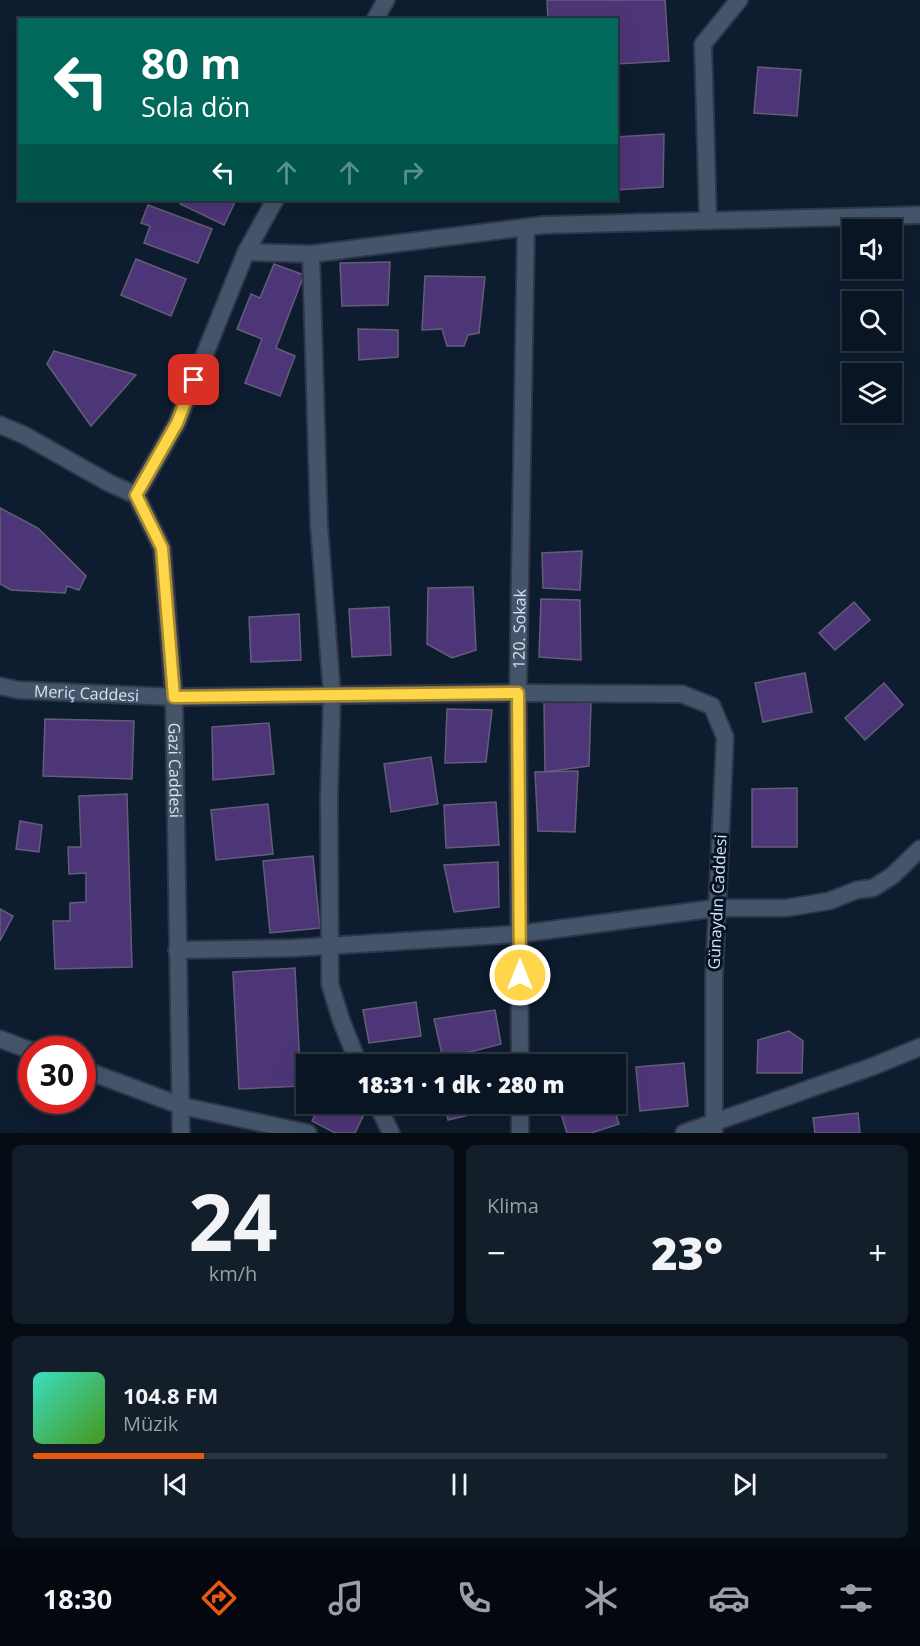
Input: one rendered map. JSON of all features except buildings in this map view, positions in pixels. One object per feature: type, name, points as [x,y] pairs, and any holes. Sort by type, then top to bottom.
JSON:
[{"type":"street","points":[[376,18],[386,0]]},
{"type":"street","points":[[708,221],[704,44],[739,0]]},
{"type":"street","points":[[0,425],[24,435],[108,483],[136,495],[177,423],[246,252],[274,201]]},
{"type":"street","points":[[246,252],[311,254],[543,225],[920,215]]},
{"type":"street","name":"120. Sokak","points":[[520,1054],[518,693],[526,227]]},
{"type":"street","points":[[311,254],[319,525],[332,694],[329,798],[330,984],[355,1054]]},
{"type":"street","name":"Gazi Caddesi","points":[[136,495],[162,548],[174,697],[181,1133]]},
{"type":"street","name":"Meriç Caddesi","points":[[0,686],[18,690],[174,697],[332,694],[682,694]]},
{"type":"street","name":"Günaydın Caddesi","points":[[682,694],[712,706],[725,737],[714,977],[714,1128]]},
{"type":"street","points":[[177,950],[330,946],[519,934],[717,908],[786,908],[829,901],[857,890],[873,888],[892,876],[920,849]]},
{"type":"street","points":[[0,1039],[18,1046]]},
{"type":"street","points":[[684,1133],[714,1128],[920,1047]]},
{"type":"street","points":[[96,1075],[182,1106],[308,1133]]},
{"type":"street","points":[[381,1114],[390,1133]]},
{"type":"street","points":[[520,1114],[520,1133]]},
{"type":"route","points":[[194,380],[177,423],[136,495],[162,548],[174,697],[518,693],[520,975]]}]
